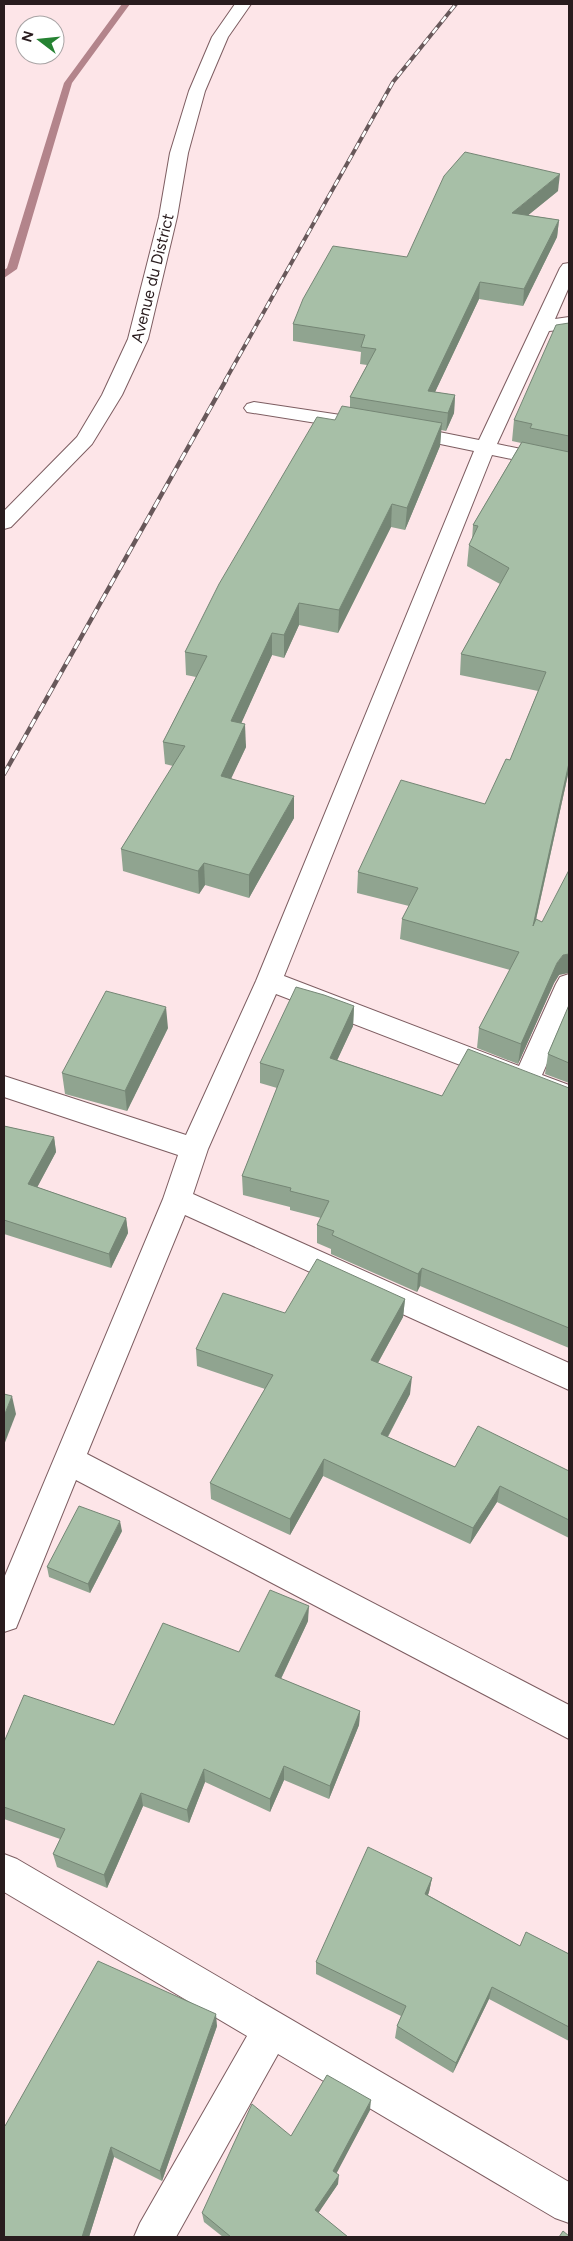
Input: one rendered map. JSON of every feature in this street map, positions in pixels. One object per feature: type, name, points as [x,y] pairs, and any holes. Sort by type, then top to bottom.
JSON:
[{"type":"street","name":"Avenue du District","points":[[4,523],[85,440],[112,395],[138,339],[168,217],[179,153],[197,91],[220,37],[243,4]]},
{"type":"street","points":[[4,1617],[177,1199],[194,1149],[269,981],[486,446],[569,268]]},
{"type":"street","points":[[541,326],[569,324]]},
{"type":"street","points":[[254,408],[486,446],[569,465]]},
{"type":"street","points":[[269,981],[569,1096]]},
{"type":"street","points":[[526,1080],[569,984]]},
{"type":"street","points":[[4,1086],[194,1149]]},
{"type":"street","points":[[177,1199],[569,1377]]},
{"type":"street","points":[[68,1460],[569,1723]]},
{"type":"street","points":[[4,1872],[569,2204]]},
{"type":"street","points":[[154,2237],[272,2028]]},
{"type":"building","points":[[465,152],[560,174],[512,213],[559,220],[524,289],[480,282],[428,391],[455,395],[448,413],[350,397],[376,349],[361,347],[365,335],[293,324],[303,299],[333,246],[407,257],[444,176]]},
{"type":"building","points":[[569,323],[569,436],[530,428],[532,424],[514,420],[556,325]]},
{"type":"building","points":[[342,406],[442,423],[407,508],[392,504],[339,610],[299,603],[284,635],[272,633],[231,721],[245,724],[221,776],[294,796],[249,875],[204,863],[198,871],[121,849],[185,746],[163,742],[207,656],[185,652],[219,584],[317,417],[335,420]]},
{"type":"building","points":[[522,442],[569,452],[569,763],[533,926],[536,919],[542,922],[569,870],[569,954],[563,955],[557,963],[521,1044],[479,1028],[519,952],[402,919],[418,888],[358,872],[401,780],[485,804],[506,759],[510,760],[546,672],[461,654],[509,568],[469,545],[478,526],[473,525]]},
{"type":"building","points":[[296,987],[354,1006],[330,1058],[442,1096],[468,1049],[569,1088],[569,1328],[422,1268],[418,1274],[332,1235],[334,1231],[317,1225],[329,1201],[290,1191],[291,1188],[242,1176],[284,1070],[260,1063]]},
{"type":"building","points":[[106,991],[166,1007],[125,1091],[62,1073]]},
{"type":"building","points":[[569,1005],[569,1063],[548,1054]]},
{"type":"building","points":[[4,1126],[54,1137],[28,1184],[126,1218],[109,1254],[4,1220]]},
{"type":"building","points":[[317,1259],[405,1299],[371,1360],[412,1377],[381,1434],[455,1467],[478,1426],[569,1471],[569,1520],[500,1486],[473,1528],[324,1459],[290,1519],[210,1483],[273,1375],[196,1349],[223,1293],[285,1313]]},
{"type":"building","points":[[4,1394],[12,1396],[4,1416]]},
{"type":"building","points":[[79,1506],[120,1521],[88,1584],[47,1567]]},
{"type":"building","points":[[270,1590],[309,1606],[275,1676],[360,1711],[330,1786],[284,1766],[270,1799],[204,1769],[187,1810],[141,1793],[104,1875],[53,1854],[65,1829],[4,1807],[4,1742],[24,1695],[114,1725],[163,1623],[239,1652]]},
{"type":"building","points":[[368,1847],[432,1878],[425,1894],[520,1946],[526,1932],[569,1954],[569,2027],[492,1987],[456,2063],[397,2026],[406,2006],[316,1962]]},
{"type":"building","points":[[98,1961],[216,2014],[160,2171],[111,2147],[82,2237],[4,2237],[4,2125]]},
{"type":"building","points":[[327,2075],[371,2100],[333,2171],[339,2175],[315,2210],[348,2237],[231,2237],[202,2213],[252,2104],[291,2136]]},
{"type":"building","points":[[563,2231],[569,2236],[569,2237],[559,2237]]},
{"type":"waterway","points":[[4,275],[12,269],[68,83],[126,4]]},
{"type":"railway","points":[[225,381],[393,82],[456,4]]},
{"type":"railway","points":[[4,774],[226,380]]}]
